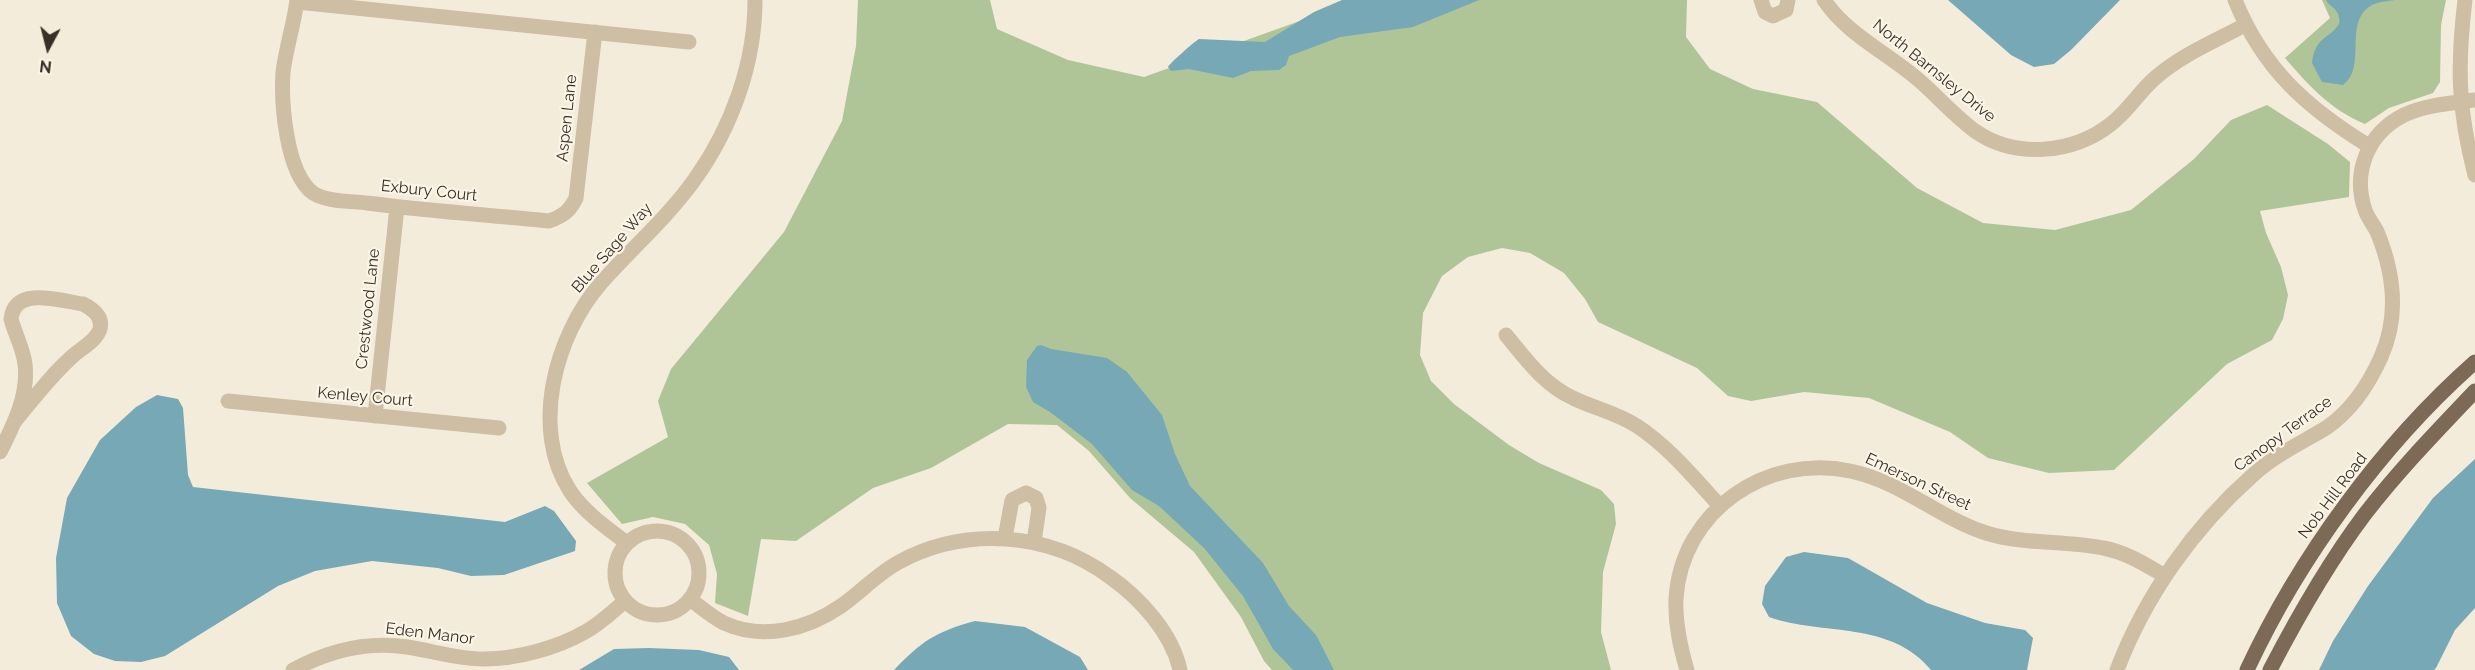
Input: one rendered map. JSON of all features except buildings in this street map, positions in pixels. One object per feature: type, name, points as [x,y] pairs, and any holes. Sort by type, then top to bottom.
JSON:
[{"type":"main road","name":"Nob Hill Road","points":[[2247,670],[2310,557],[2347,504],[2427,410],[2475,362]]},
{"type":"main road","points":[[2270,670],[2327,568],[2365,514],[2403,467],[2475,391]]},
{"type":"street","name":"Blue Sage Way","points":[[627,543],[584,508],[560,472],[550,426],[555,376],[573,327],[590,298],[600,284],[679,200],[712,152],[727,124],[746,69],[752,41],[755,0]]},
{"type":"street","points":[[1761,0],[1765,12],[1773,16],[1778,16],[1786,10],[1788,0]]},
{"type":"street","name":"North Barnsley Drive","points":[[1824,0],[1846,25],[1921,82],[1954,115],[1977,132],[1998,143],[2025,148],[2049,149],[2072,145],[2097,134],[2112,123],[2156,77],[2184,56],[2245,25]]},
{"type":"street","points":[[2235,0],[2245,25],[2273,67],[2292,90],[2316,111],[2369,146]]},
{"type":"street","points":[[2465,0],[2459,61],[2468,101],[2464,132],[2475,175]]},
{"type":"street","points":[[297,1],[689,42]]},
{"type":"street","name":"Exbury Court","points":[[297,1],[283,71],[283,94],[288,142],[303,182],[314,194],[397,207],[549,221],[562,216],[571,208]]},
{"type":"street","name":"Aspen Lane","points":[[571,208],[576,198],[595,32]]},
{"type":"street","name":"Canopy Terrace","points":[[2117,670],[2165,576],[2193,537],[2254,474],[2343,414],[2370,378],[2382,355],[2393,311],[2393,289],[2385,250],[2366,212],[2361,192],[2362,162],[2369,146],[2390,123],[2406,114],[2468,101]]},
{"type":"street","name":"Crestwood Lane","points":[[375,416],[397,207]]},
{"type":"street","points":[[0,452],[15,421],[22,397],[25,366],[11,319],[12,311],[25,299],[32,297],[83,304],[91,308],[97,314],[100,323],[97,335],[53,375],[15,421]]},
{"type":"street","points":[[1506,335],[1540,376],[1570,398],[1635,424],[1657,440],[1720,506]]},
{"type":"street","name":"Kenley Court","points":[[228,402],[499,428]]},
{"type":"street","name":"Emerson Street","points":[[1687,670],[1678,638],[1676,618],[1678,583],[1696,535],[1720,506],[1736,492],[1770,475],[1808,468],[1829,467],[1867,475],[1985,533],[2041,543],[2104,548],[2125,554],[2165,576]]},
{"type":"street","points":[[1005,538],[1012,500],[1026,493],[1038,503],[1034,542]]},
{"type":"street","points":[[656,531],[667,532],[686,542],[697,558],[699,570],[699,580],[691,600],[680,608],[662,615],[642,612],[625,601],[619,590],[615,570],[618,558],[627,543],[645,532],[656,531]]},
{"type":"street","points":[[691,600],[726,624],[767,633],[787,630],[825,616],[879,574],[919,552],[946,543],[1005,538],[1034,542],[1059,549],[1083,560],[1123,586],[1139,602],[1169,642],[1180,670]]},
{"type":"street","name":"Eden Manor","points":[[293,670],[316,658],[365,646],[389,645],[462,658],[486,665],[564,642],[601,622],[625,601]]},
{"type":"green space","points":[[858,0],[990,0],[997,29],[1068,60],[1144,77],[1319,14],[1346,0],[1687,0],[1686,37],[1710,69],[1753,89],[1817,102],[1917,188],[1983,223],[2055,230],[2131,210],[2194,159],[2231,120],[2267,105],[2328,144],[2350,162],[2349,197],[2260,211],[2266,233],[2281,267],[2288,295],[2283,319],[2272,340],[2227,364],[2114,470],[2049,473],[1988,458],[1950,432],[1869,398],[1804,392],[1751,401],[1728,396],[1697,368],[1598,322],[1585,299],[1564,273],[1530,253],[1502,248],[1468,257],[1442,276],[1423,313],[1420,355],[1431,381],[1454,404],[1509,445],[1539,463],[1601,490],[1614,504],[1616,524],[1603,572],[1601,632],[1611,670],[1272,670],[1264,661],[1241,617],[1194,552],[1130,498],[1089,451],[1057,425],[1008,424],[931,468],[873,488],[796,541],[761,539],[748,616],[715,603],[717,574],[709,545],[685,524],[653,517],[622,524],[587,483],[668,437],[658,401],[671,369],[784,232],[842,121],[856,46]]},
{"type":"green space","points":[[2322,0],[2446,0],[2441,25],[2440,82],[2433,93],[2389,108],[2365,124],[2342,112],[2321,96],[2285,58],[2330,18]]},
{"type":"water","points":[[1342,0],[1479,0],[1413,27],[1340,37],[1289,56],[1286,65],[1279,70],[1251,71],[1233,78],[1189,69],[1171,71],[1168,67],[1199,39],[1265,42],[1314,12]]},
{"type":"water","points":[[1948,0],[2120,0],[2054,64],[2034,67],[2011,55]]},
{"type":"water","points":[[2326,0],[2395,0],[2374,4],[2363,13],[2356,33],[2354,67],[2350,77],[2343,85],[2322,82],[2312,63],[2319,43],[2339,24],[2337,12]]},
{"type":"water","points":[[1041,345],[1051,349],[1107,358],[1127,372],[1162,415],[1175,454],[1190,486],[1263,563],[1289,606],[1316,635],[1334,670],[1293,670],[1273,649],[1243,596],[1204,548],[1159,506],[1132,490],[1092,444],[1033,402],[1026,387],[1027,360],[1037,346]]},
{"type":"water","points":[[157,395],[178,399],[183,408],[188,475],[193,487],[505,522],[545,506],[554,511],[576,541],[575,551],[504,575],[471,576],[438,568],[372,561],[315,571],[278,586],[165,656],[141,662],[115,661],[94,654],[71,636],[57,603],[56,558],[67,498],[100,440],[136,407]]},
{"type":"water","points":[[2475,459],[2475,608],[2455,630],[2436,668],[2434,670],[2319,670],[2333,641],[2368,586],[2433,498]]},
{"type":"water","points":[[1804,552],[1848,558],[1927,603],[1985,623],[2025,630],[2033,638],[2027,670],[1931,670],[1914,654],[1896,643],[1876,636],[1790,623],[1769,617],[1762,604],[1765,586],[1786,557]]},
{"type":"water","points":[[975,621],[1025,627],[1080,657],[1088,670],[894,670],[930,639],[949,629]]},
{"type":"water","points":[[614,649],[699,650],[729,657],[739,670],[579,670]]}]
